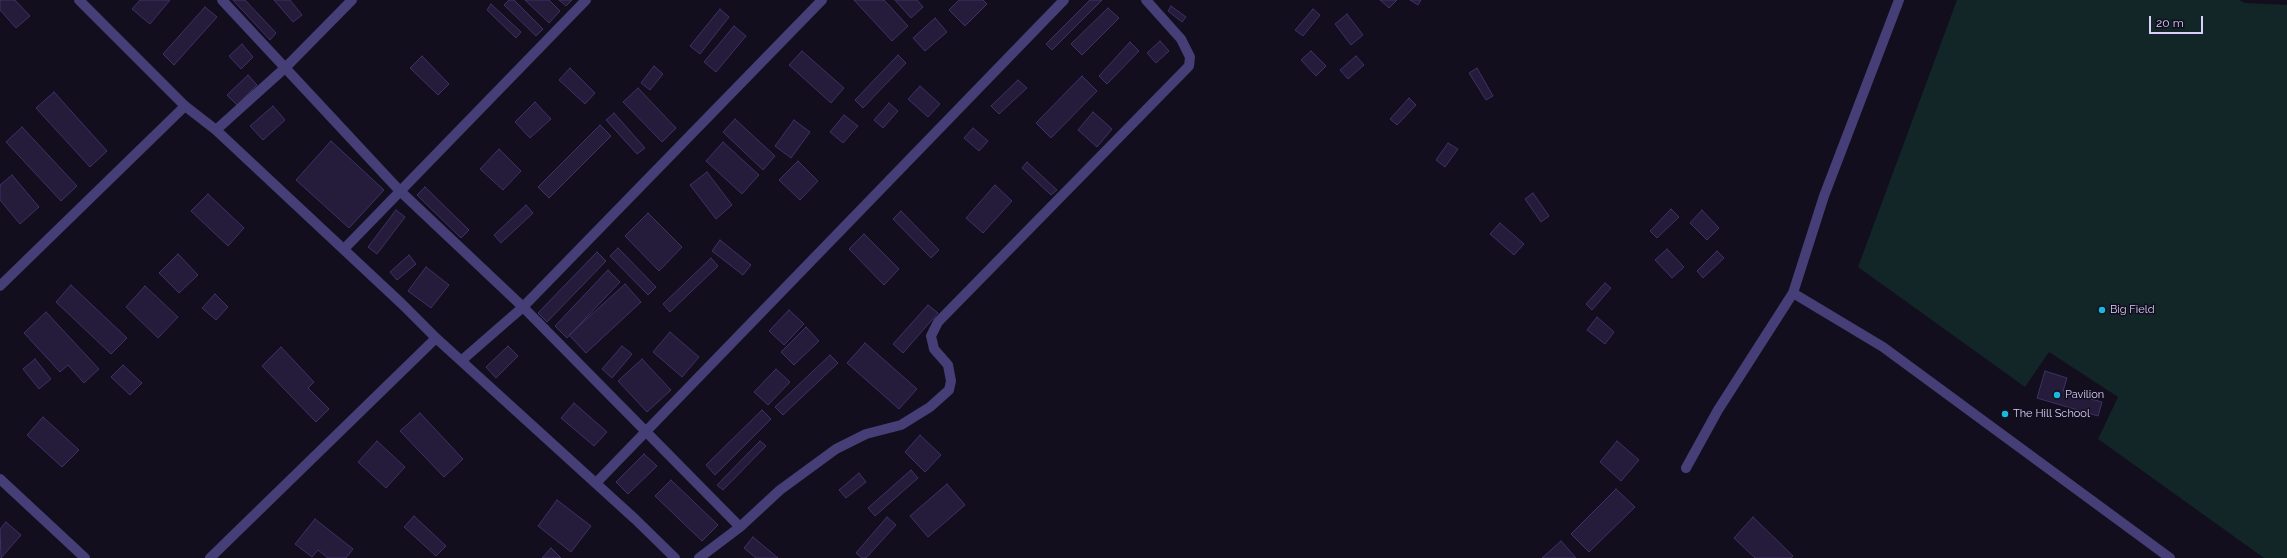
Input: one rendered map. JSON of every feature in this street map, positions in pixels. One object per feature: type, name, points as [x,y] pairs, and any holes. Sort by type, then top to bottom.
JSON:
[{"type":"street","points":[[79,0],[185,106],[216,130],[344,249],[436,338],[596,483],[675,558]]},
{"type":"street","points":[[222,0],[399,190],[523,307],[647,431],[740,527]]},
{"type":"street","points":[[216,130],[286,67],[352,0]]},
{"type":"street","points":[[344,249],[399,190],[586,0]]},
{"type":"street","points":[[461,361],[523,307],[822,0]]},
{"type":"street","points":[[596,483],[1064,0]]},
{"type":"street","points":[[699,558],[740,527],[780,490],[836,449],[866,434],[901,425],[930,407],[949,390],[951,381],[948,365],[934,349],[931,336],[938,322],[1189,66],[1190,58],[1181,39],[1146,0]]},
{"type":"street","points":[[1686,468],[1722,403],[1793,293],[1824,196],[1899,0]]},
{"type":"street","points":[[0,286],[185,106]]},
{"type":"street","points":[[1793,293],[1889,351],[2170,558]]},
{"type":"street","points":[[210,558],[436,338]]},
{"type":"street","points":[[0,479],[85,558]]},
{"type":"green space","name":"Big Field","points":[[1957,0],[2239,0],[2245,3],[2287,5],[2287,558],[2264,558],[2098,439],[2118,397],[2049,352],[2025,387],[1858,267]]},
{"type":"building","points":[[0,0],[15,0],[30,16],[16,28],[0,10]]},
{"type":"building","points":[[140,0],[170,0],[150,24],[132,9]]},
{"type":"building","points":[[233,0],[245,0],[276,33],[270,40]]},
{"type":"building","points":[[274,0],[290,0],[302,15],[293,22]]},
{"type":"building","points":[[509,0],[514,0],[543,29],[536,36],[504,5]]},
{"type":"building","points":[[525,0],[549,0],[560,11],[549,23]]},
{"type":"building","points":[[559,0],[572,0],[566,6]]},
{"type":"building","points":[[854,0],[884,0],[908,26],[892,41]]},
{"type":"building","points":[[895,0],[917,0],[923,7],[911,18]]},
{"type":"building","points":[[959,0],[983,0],[987,4],[965,26],[949,10]]},
{"type":"building","points":[[1090,0],[1102,0],[1052,50],[1046,44]]},
{"type":"building","points":[[1380,0],[1397,0],[1389,8]]},
{"type":"building","points":[[1410,0],[1421,0],[1418,5]]},
{"type":"building","points":[[491,4],[521,32],[516,38],[487,10]]},
{"type":"building","points":[[1171,6],[1186,17],[1182,22],[1168,11]]},
{"type":"building","points":[[205,7],[217,17],[174,65],[163,54]]},
{"type":"building","points":[[1108,8],[1119,18],[1082,55],[1071,44]]},
{"type":"building","points":[[720,9],[729,17],[700,54],[690,46]]},
{"type":"building","points":[[1313,9],[1320,15],[1303,36],[1295,30]]},
{"type":"building","points":[[1347,14],[1363,35],[1351,45],[1335,24]]},
{"type":"building","points":[[935,18],[947,32],[925,51],[913,38]]},
{"type":"building","points":[[734,26],[746,36],[716,72],[704,62]]},
{"type":"building","points":[[1160,41],[1169,51],[1156,63],[1147,53]]},
{"type":"building","points":[[1130,42],[1139,51],[1107,84],[1099,76]]},
{"type":"building","points":[[242,44],[253,57],[241,69],[229,56]]},
{"type":"building","points":[[802,51],[844,88],[831,103],[789,65]]},
{"type":"building","points":[[1311,51],[1326,66],[1316,76],[1301,60]]},
{"type":"building","points":[[898,55],[906,63],[863,108],[855,100]]},
{"type":"building","points":[[422,56],[449,84],[438,95],[410,68]]},
{"type":"building","points":[[1356,56],[1364,65],[1348,79],[1340,70]]},
{"type":"building","points":[[654,66],[663,74],[650,90],[641,83]]},
{"type":"building","points":[[570,68],[595,93],[585,104],[559,80]]},
{"type":"building","points":[[1477,68],[1493,96],[1486,100],[1469,73]]},
{"type":"building","points":[[248,75],[257,85],[237,105],[227,95]]},
{"type":"building","points":[[1082,76],[1097,91],[1051,138],[1036,123]]},
{"type":"building","points":[[1018,80],[1027,88],[999,114],[991,106]]},
{"type":"building","points":[[920,86],[940,104],[928,117],[908,99]]},
{"type":"building","points":[[638,88],[676,128],[662,142],[623,102]]},
{"type":"building","points":[[54,92],[107,151],[90,167],[36,108]]},
{"type":"building","points":[[1409,98],[1416,105],[1397,125],[1390,119]]},
{"type":"building","points":[[535,102],[551,119],[530,138],[515,122]]},
{"type":"building","points":[[889,103],[898,111],[883,128],[874,120]]},
{"type":"building","points":[[273,106],[285,120],[263,140],[250,126]]},
{"type":"building","points":[[1093,112],[1112,129],[1097,147],[1078,130]]},
{"type":"building","points":[[614,113],[645,148],[637,154],[606,120]]},
{"type":"building","points":[[844,115],[858,126],[843,143],[830,132]]},
{"type":"building","points":[[735,119],[775,156],[763,170],[723,132]]},
{"type":"building","points":[[794,120],[810,132],[791,158],[775,146]]},
{"type":"building","points":[[600,125],[611,136],[549,198],[538,187]]},
{"type":"building","points":[[22,127],[77,186],[61,201],[6,142]]},
{"type":"building","points":[[973,128],[988,141],[979,151],[964,138]]},
{"type":"building","points":[[331,141],[384,190],[349,228],[296,180]]},
{"type":"building","points":[[723,142],[759,175],[742,194],[706,161]]},
{"type":"building","points":[[1448,143],[1458,149],[1445,167],[1436,160]]},
{"type":"building","points":[[499,149],[521,171],[503,190],[480,169]]},
{"type":"building","points":[[798,161],[818,181],[800,200],[779,180]]},
{"type":"building","points":[[1027,162],[1057,190],[1051,195],[1022,168]]},
{"type":"building","points":[[707,172],[732,205],[716,219],[690,185]]},
{"type":"building","points":[[12,175],[39,207],[20,224],[0,200],[0,185]]},
{"type":"building","points":[[995,185],[1012,201],[983,233],[966,218]]},
{"type":"building","points":[[425,187],[469,230],[461,238],[417,195]]},
{"type":"building","points":[[1533,193],[1549,216],[1541,222],[1525,199]]},
{"type":"building","points":[[208,194],[244,228],[228,246],[191,211]]},
{"type":"building","points":[[526,205],[533,213],[501,243],[494,235]]},
{"type":"building","points":[[1671,209],[1679,217],[1657,238],[1650,231]]},
{"type":"building","points":[[396,210],[405,217],[377,254],[368,247]]},
{"type":"building","points":[[1702,210],[1719,228],[1707,240],[1690,223]]},
{"type":"building","points":[[901,211],[939,250],[931,258],[893,219]]},
{"type":"building","points":[[648,213],[682,247],[659,271],[625,236]]},
{"type":"building","points":[[1500,223],[1524,244],[1514,255],[1490,234]]},
{"type":"building","points":[[864,234],[899,269],[884,285],[849,249]]},
{"type":"building","points":[[720,240],[751,265],[743,275],[712,251]]},
{"type":"building","points":[[618,248],[656,287],[648,295],[610,256]]},
{"type":"building","points":[[1667,249],[1684,267],[1672,278],[1655,260]]},
{"type":"building","points":[[1717,251],[1724,258],[1703,278],[1697,271]]},
{"type":"building","points":[[597,252],[606,261],[547,322],[538,313]]},
{"type":"building","points":[[178,254],[198,275],[179,293],[159,273]]},
{"type":"building","points":[[409,255],[416,264],[397,280],[390,272]]},
{"type":"building","points":[[711,258],[718,266],[670,312],[663,304]]},
{"type":"building","points":[[426,267],[449,285],[431,308],[408,291]]},
{"type":"building","points":[[608,270],[620,282],[567,338],[555,326]]},
{"type":"building","points":[[1605,283],[1611,288],[1592,310],[1586,304]]},
{"type":"building","points":[[625,284],[641,302],[586,353],[569,335]]},
{"type":"building","points":[[71,285],[127,338],[111,354],[56,302]]},
{"type":"building","points":[[145,286],[178,317],[158,338],[126,307]]},
{"type":"building","points":[[215,294],[228,307],[216,320],[202,308]]},
{"type":"building","points":[[928,305],[938,313],[903,353],[893,344]]},
{"type":"building","points":[[789,310],[804,324],[784,345],[769,331]]},
{"type":"building","points":[[46,312],[99,369],[84,383],[68,365],[60,372],[24,333]]},
{"type":"building","points":[[1597,317],[1614,332],[1605,344],[1587,330]]},
{"type":"building","points":[[806,327],[819,341],[794,365],[781,352]]},
{"type":"building","points":[[670,332],[699,357],[682,377],[653,352]]},
{"type":"building","points":[[865,343],[917,389],[899,409],[847,363]]},
{"type":"building","points":[[508,346],[518,356],[496,378],[486,367]]},
{"type":"building","points":[[622,346],[632,354],[612,378],[602,369]]},
{"type":"building","points":[[281,347],[314,382],[308,388],[329,409],[316,422],[262,366]]},
{"type":"building","points":[[830,355],[838,363],[783,415],[775,407]]},
{"type":"building","points":[[35,359],[51,379],[39,389],[23,369]]},
{"type":"building","points":[[642,359],[671,390],[647,412],[618,381]]},
{"type":"building","points":[[123,365],[142,383],[130,395],[111,377]]},
{"type":"building","points":[[776,369],[790,382],[768,405],[754,392]]},
{"type":"building","name":"Pavilion","points":[[2045,371],[2067,378],[2063,391],[2102,402],[2098,416],[2037,398]]},
{"type":"building","points":[[574,403],[607,432],[594,446],[561,418]]},
{"type":"building","points":[[762,410],[771,419],[715,475],[706,465]]},
{"type":"building","points":[[420,413],[463,459],[444,477],[400,431]]},
{"type":"building","points":[[43,417],[79,450],[62,467],[27,435]]},
{"type":"building","points":[[920,435],[941,455],[925,472],[905,452]]},
{"type":"building","points":[[377,441],[405,467],[386,488],[358,462]]},
{"type":"building","points":[[760,441],[766,446],[723,490],[717,485]]},
{"type":"building","points":[[1617,441],[1639,460],[1621,481],[1600,462]]},
{"type":"building","points":[[644,454],[657,466],[628,494],[616,482]]},
{"type":"building","points":[[911,470],[918,478],[875,516],[868,508]]},
{"type":"building","points":[[859,473],[866,482],[846,498],[839,490]]},
{"type":"building","points":[[671,480],[718,525],[702,541],[655,496]]},
{"type":"building","points":[[947,484],[965,505],[928,537],[910,516]]},
{"type":"building","points":[[1616,489],[1635,507],[1589,552],[1571,534]]},
{"type":"building","points":[[557,500],[591,526],[571,552],[538,526]]},
{"type":"building","points":[[414,516],[446,546],[436,556],[404,527]]},
{"type":"building","points":[[887,517],[896,525],[866,558],[862,558],[856,553]]},
{"type":"building","points":[[1753,517],[1793,556],[1791,558],[1755,558],[1734,538]]},
{"type":"building","points":[[315,519],[353,549],[346,558],[328,558],[318,550],[312,557],[295,544]]},
{"type":"building","points":[[6,522],[21,535],[1,558],[0,529]]},
{"type":"building","points":[[753,537],[778,558],[756,558],[744,548]]},
{"type":"building","points":[[1561,541],[1576,558],[1542,558]]},
{"type":"building","points":[[551,548],[561,558],[542,558]]},
{"type":"place","name":"Big Field","points":[[2102,310]]},
{"type":"place","name":"Pavilion","points":[[2057,395]]},
{"type":"place","name":"The Hill School","points":[[2005,414]]}]
